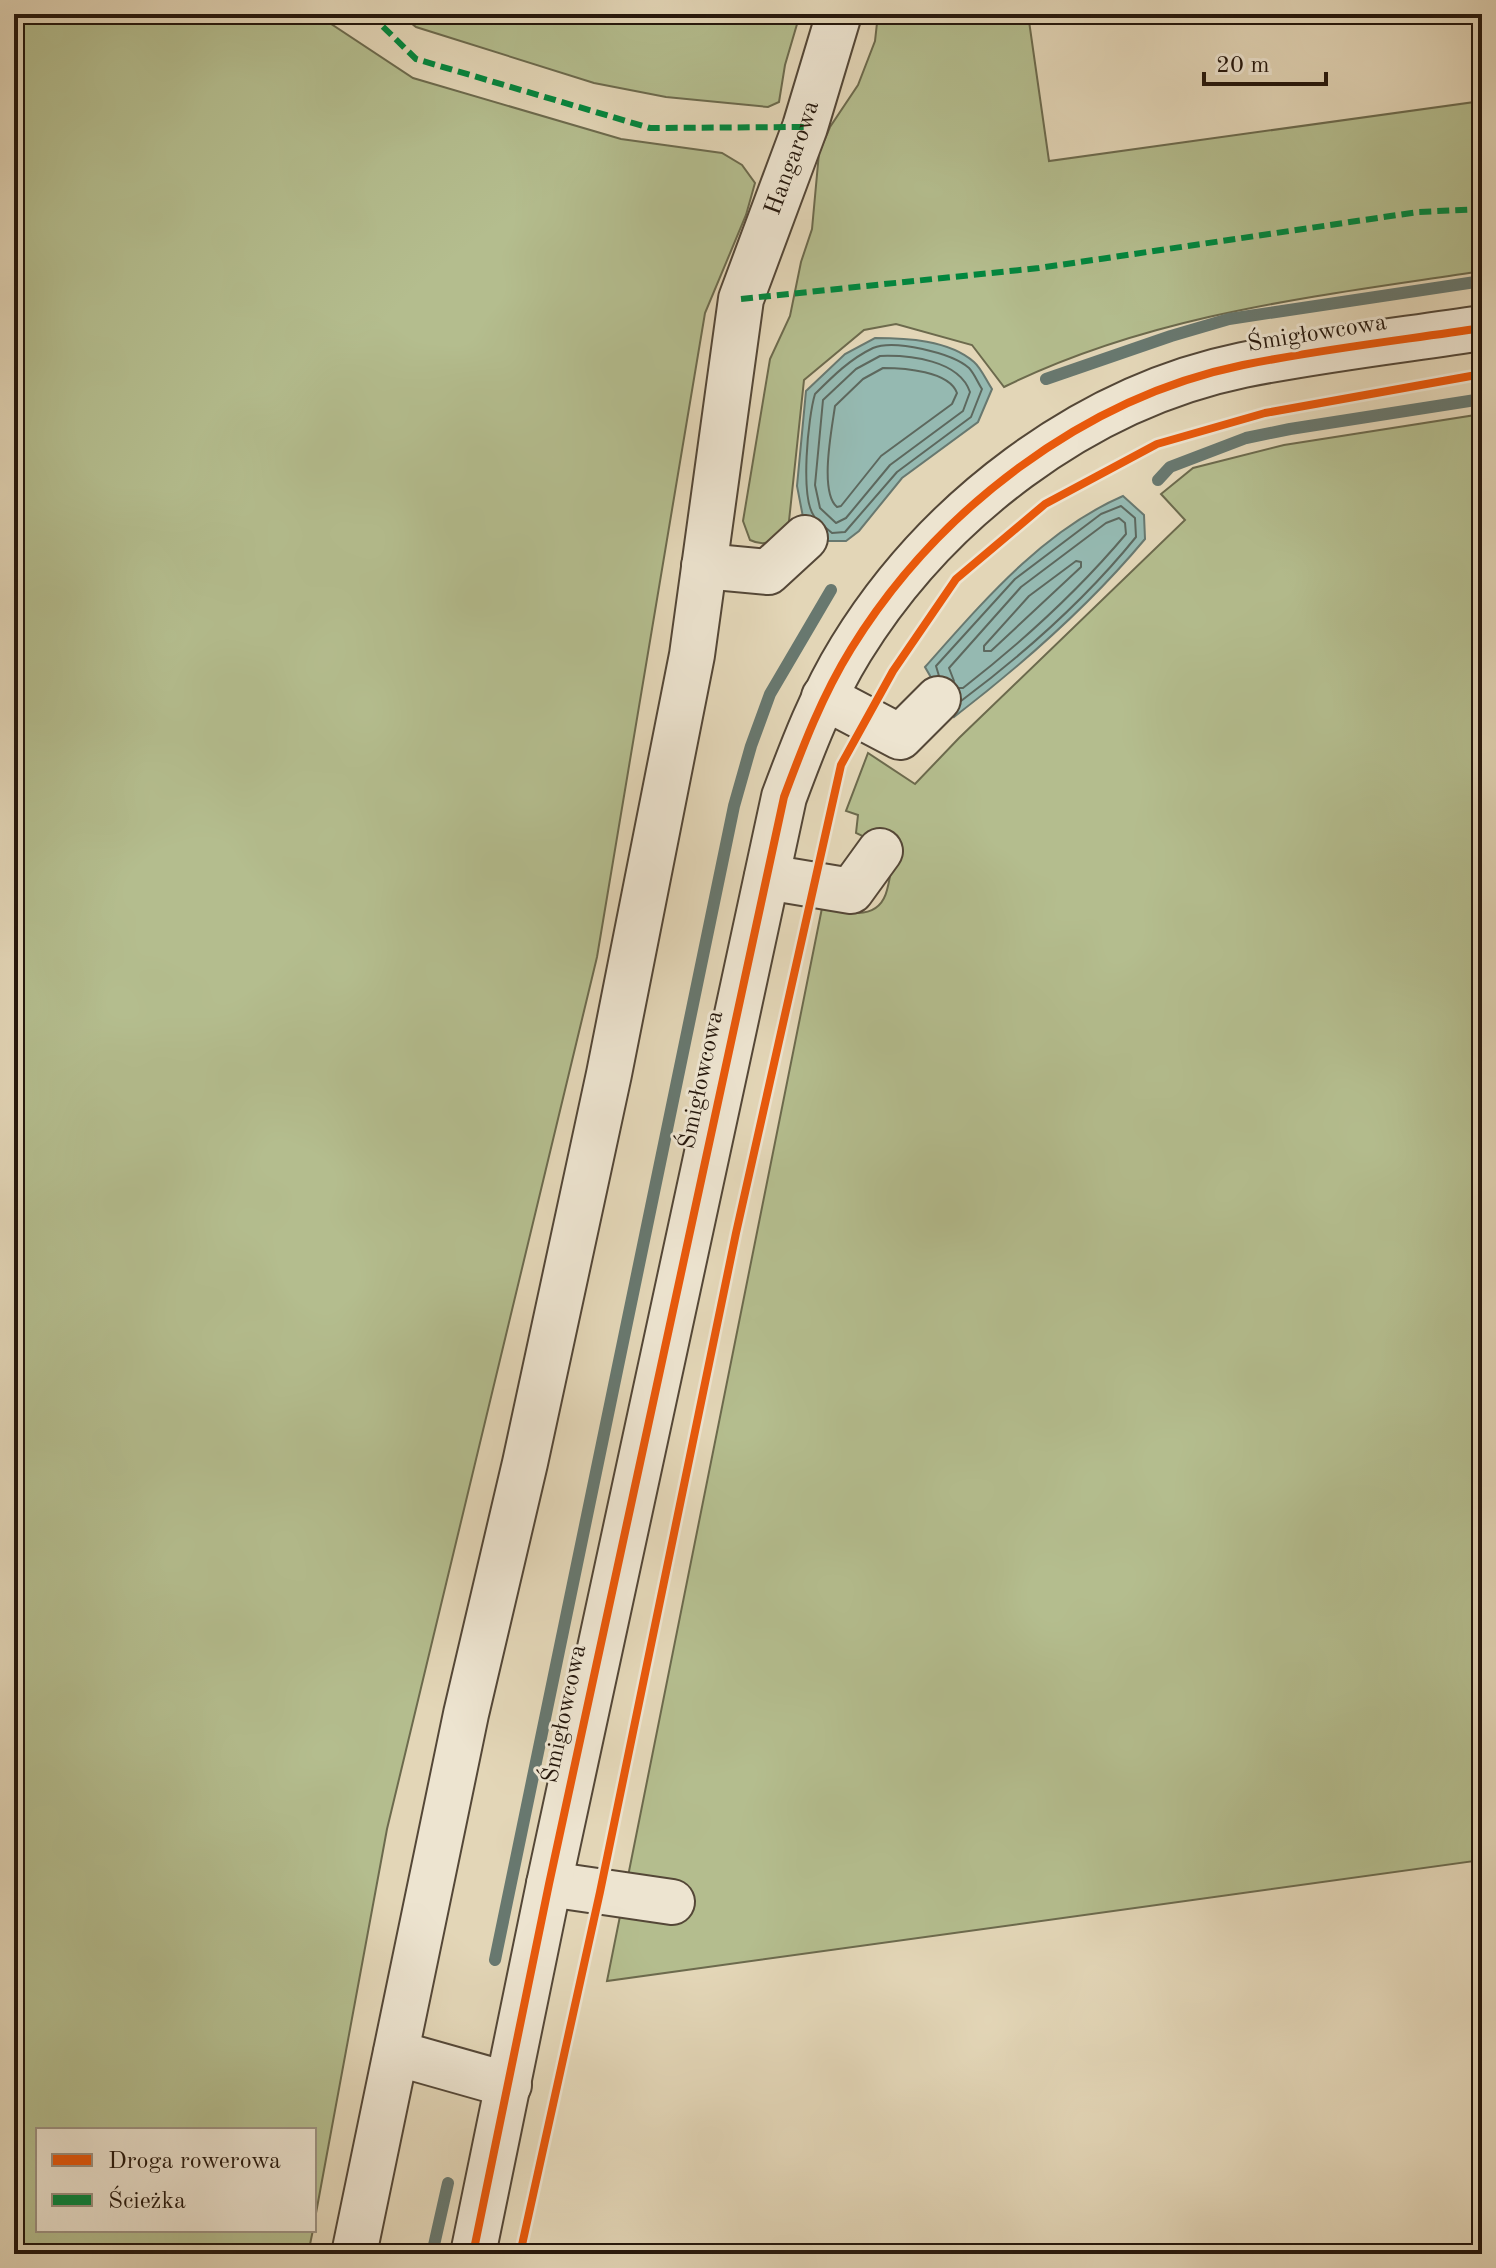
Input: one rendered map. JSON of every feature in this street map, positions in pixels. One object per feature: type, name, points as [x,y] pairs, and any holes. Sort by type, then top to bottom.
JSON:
[{"type":"street","name":"Hangarowa","points":[[354,2254],[466,1714],[525,1463],[609,1074],[692,655],[741,299],[805,127],[839,14]]},
{"type":"street","name":"Śmigłowcowa","points":[[473,2254],[549,1884],[784,797],[824,697],[879,607],[944,531],[1030,460],[1077,430],[1178,384],[1241,365],[1482,328]]},
{"type":"street","points":[[704,566],[768,572],[805,538]]},
{"type":"street","points":[[824,697],[900,737],[938,699]]},
{"type":"street","points":[[767,877],[851,891],[880,851]]},
{"type":"street","points":[[549,1884],[672,1902]]},
{"type":"street","points":[[396,2053],[509,2085]]},
{"type":"green space","points":[[14,14],[316,14],[413,78],[621,139],[722,153],[742,165],[755,183],[746,215],[705,313],[597,957],[387,1829],[316,2213],[316,2128],[36,2128],[36,2232],[313,2232],[308,2254],[14,2254]]},
{"type":"green space","points":[[400,14],[800,14],[785,65],[779,102],[768,107],[666,97],[594,83],[416,27]]},
{"type":"green space","points":[[878,14],[1028,14],[1049,161],[1482,101],[1482,271],[1299,299],[1178,324],[1061,362],[1004,387],[972,345],[896,324],[864,330],[804,380],[789,521],[795,527],[768,542],[750,540],[743,521],[770,359],[790,316],[801,262],[812,229],[819,153],[830,127],[858,85],[875,41]]},
{"type":"green space","points":[[1482,414],[1482,1860],[607,1981],[822,908],[861,913],[877,907],[887,890],[898,853],[856,833],[858,815],[846,811],[868,753],[915,784],[1185,520],[1161,494],[1193,468],[1284,445]]},
{"type":"water","points":[[875,338],[913,340],[952,349],[977,365],[992,389],[978,422],[902,478],[859,531],[846,541],[828,541],[803,517],[797,486],[806,391],[845,354]]},
{"type":"water","points":[[1123,496],[1144,515],[1145,539],[1101,588],[1054,633],[954,717],[925,667],[991,594],[1040,549],[1066,528]]},
{"type":"waterway","points":[[1046,379],[1229,319],[1482,281]]},
{"type":"waterway","points":[[1158,480],[1170,467],[1246,438],[1482,399]]},
{"type":"waterway","points":[[495,1960],[734,806],[770,694],[831,590]]},
{"type":"waterway","points":[[432,2254],[448,2183]]},
{"type":"marked path","points":[[370,14],[416,59],[650,128],[805,127]]},
{"type":"marked path","points":[[741,299],[1039,268],[1418,212],[1482,209]]},
{"type":"cycle path","points":[[473,2254],[549,1884],[784,797],[831,685],[851,649],[886,599],[926,551],[970,507],[1019,468],[1071,433],[1126,404],[1184,381],[1243,365],[1482,328]]},
{"type":"cycle path","points":[[520,2254],[600,1892],[736,1233],[841,765],[893,671],[956,579],[1045,504],[1157,444],[1265,413],[1482,374]]}]
